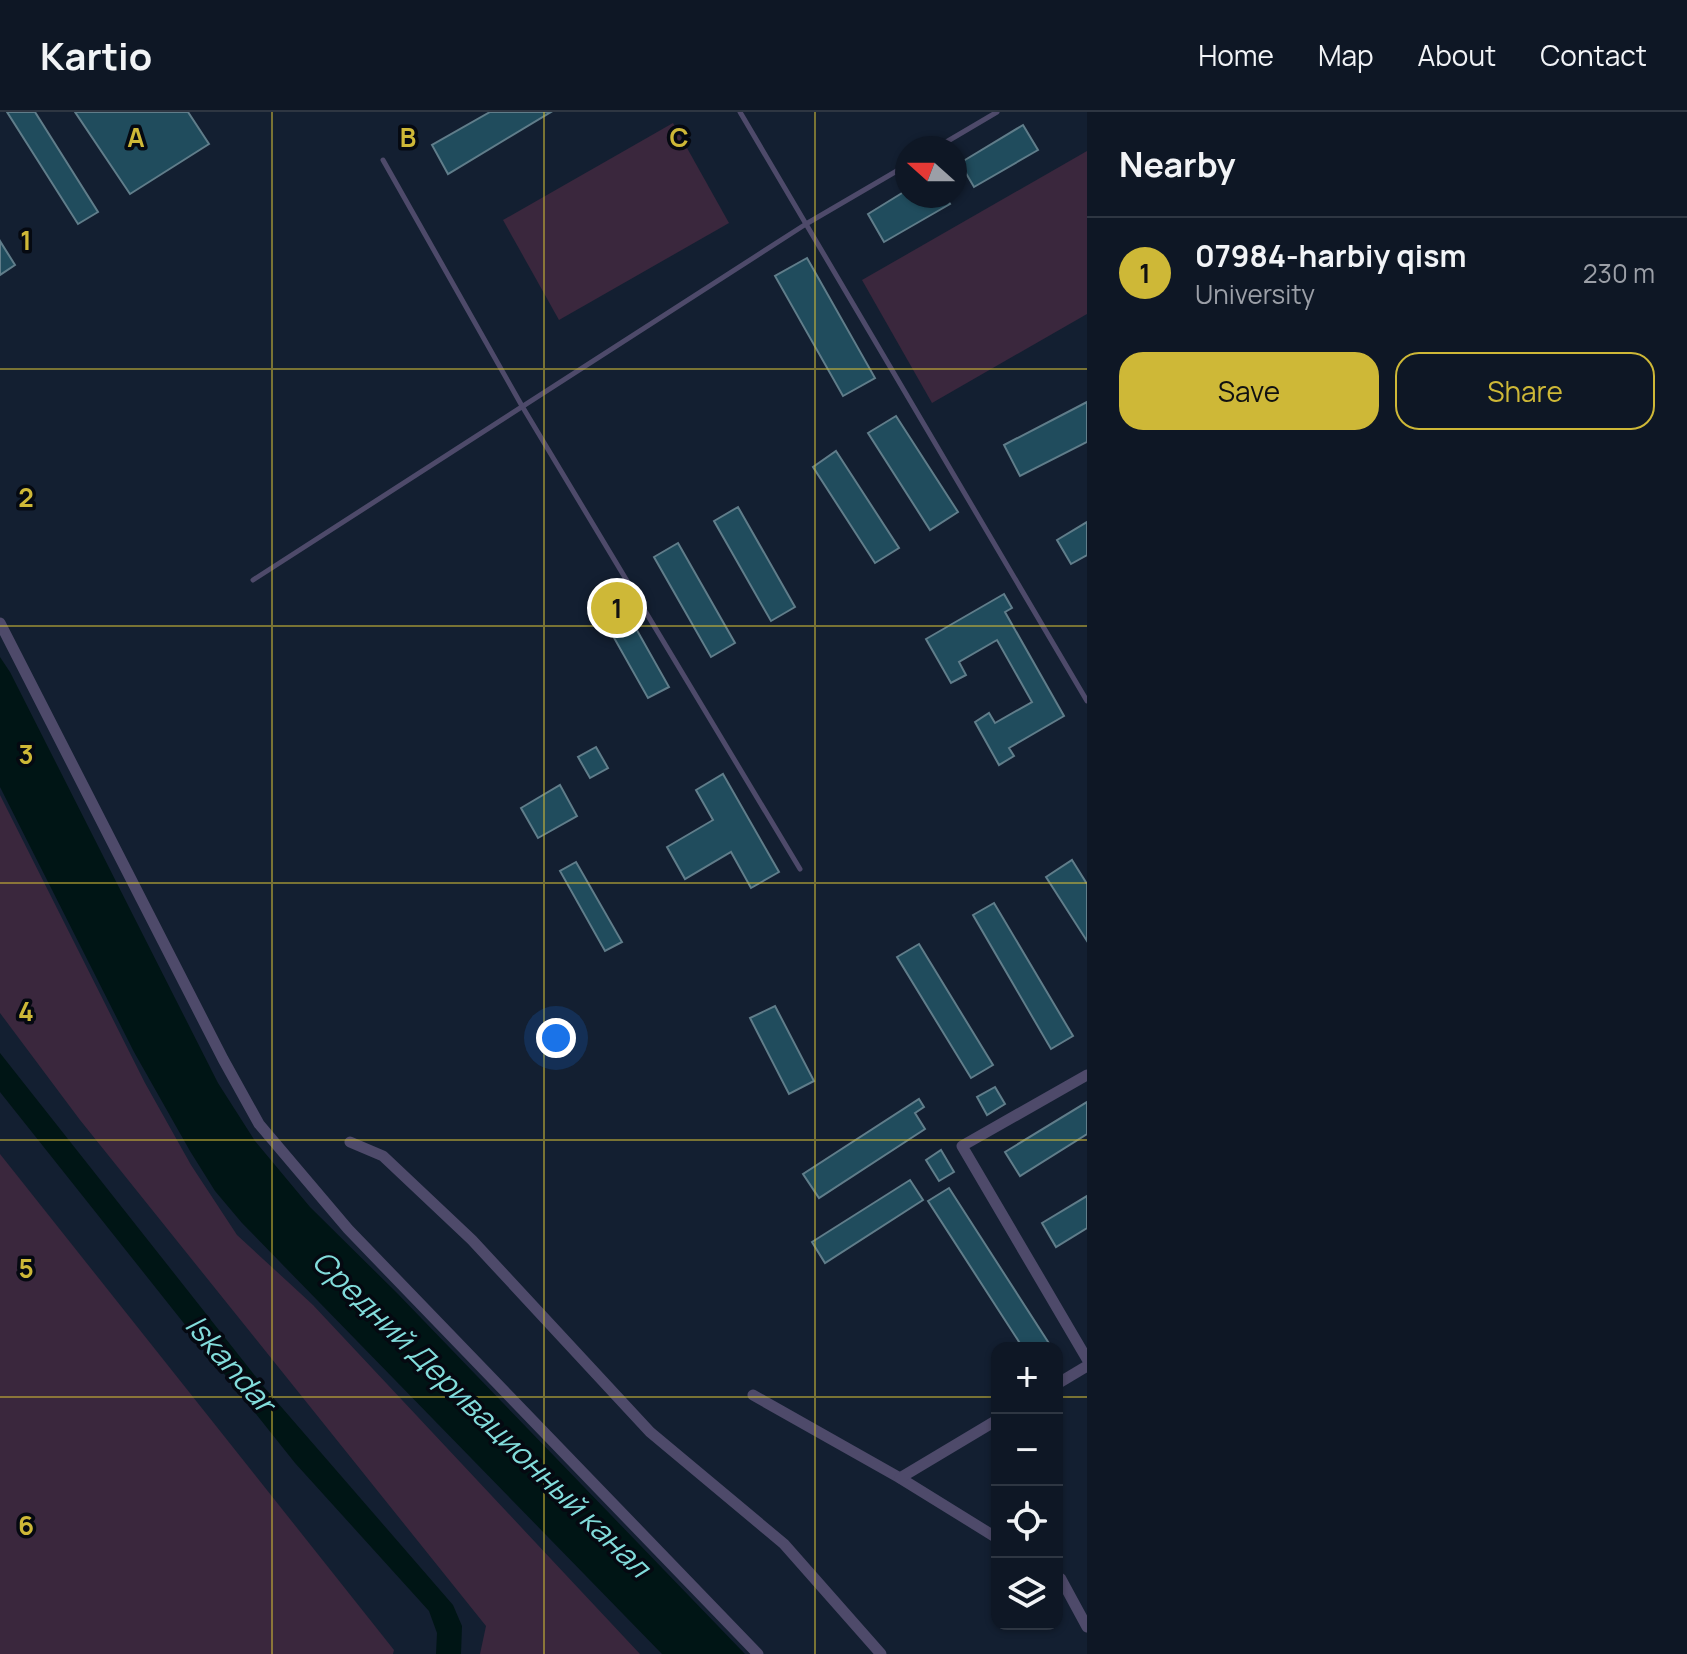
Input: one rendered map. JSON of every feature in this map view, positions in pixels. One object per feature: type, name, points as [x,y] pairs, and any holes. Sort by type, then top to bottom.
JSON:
[{"type":"street","points":[[0,623],[259,1124],[348,1229],[758,1654]]},
{"type":"street","points":[[1087,1075],[962,1146],[1087,1359]]},
{"type":"street","points":[[350,1142],[383,1156],[472,1240],[650,1432],[784,1544],[881,1654]]},
{"type":"street","points":[[1063,1380],[1087,1366]]},
{"type":"street","points":[[753,1395],[900,1478],[991,1534]]},
{"type":"street","points":[[900,1478],[991,1424]]},
{"type":"street","points":[[1063,1583],[1087,1627]]},
{"type":"lane","points":[[740,112],[1087,701]]},
{"type":"lane","points":[[956,136],[997,112]]},
{"type":"lane","points":[[383,160],[522,406],[800,869]]},
{"type":"lane","points":[[253,580],[806,224],[895,172]]},
{"type":"shaded area","points":[[673,123],[729,223],[559,320],[503,220]]},
{"type":"shaded area","points":[[1087,151],[1087,314],[932,403],[862,280]]},
{"type":"shaded area","points":[[0,795],[145,1083],[191,1165],[237,1235],[313,1305],[640,1654],[480,1654],[486,1626],[80,1120],[0,1013]]},
{"type":"shaded area","points":[[0,1154],[394,1650],[393,1654],[0,1654]]},
{"type":"water","name":"Средний Деривационный канал","points":[[0,657],[218,1083],[255,1141],[310,1207],[745,1654],[662,1654],[242,1223],[215,1191],[134,1052],[0,787]]},
{"type":"water","name":"Iskandar","points":[[0,1053],[264,1387],[453,1605],[462,1626],[461,1654],[436,1654],[437,1633],[429,1611],[295,1463],[0,1092]]},
{"type":"building","points":[[7,112],[35,112],[98,212],[78,224]]},
{"type":"building","points":[[75,112],[188,112],[209,144],[130,194]]},
{"type":"building","points":[[490,112],[551,112],[448,174],[432,145]]},
{"type":"building","points":[[1023,125],[1038,150],[974,187],[967,175],[967,159]]},
{"type":"building","points":[[895,197],[895,208],[943,208],[884,242],[868,214]]},
{"type":"building","points":[[0,241],[15,265],[0,275]]},
{"type":"building","points":[[807,258],[875,378],[843,396],[775,276]]},
{"type":"building","points":[[1087,402],[1087,442],[1020,476],[1004,445]]},
{"type":"building","points":[[896,416],[958,512],[930,530],[868,433]]},
{"type":"building","points":[[836,451],[899,548],[875,563],[813,467]]},
{"type":"building","points":[[738,507],[795,607],[771,621],[714,521]]},
{"type":"building","points":[[1087,522],[1087,555],[1071,564],[1057,540]]},
{"type":"building","points":[[678,543],[735,643],[711,657],[654,557]]},
{"type":"building","points":[[1004,594],[1012,608],[1005,612],[1064,716],[1009,748],[1014,756],[999,765],[975,722],[989,713],[995,723],[1032,702],[997,640],[959,662],[966,675],[951,683],[926,639]]},
{"type":"building","points":[[634,625],[669,687],[648,698],[613,636]]},
{"type":"building","points":[[596,747],[608,768],[590,778],[578,757]]},
{"type":"building","points":[[723,774],[779,872],[751,888],[731,852],[685,879],[667,847],[713,820],[696,790]]},
{"type":"building","points":[[560,785],[577,816],[538,838],[521,808]]},
{"type":"building","points":[[1072,860],[1087,884],[1087,941],[1046,877]]},
{"type":"building","points":[[576,862],[622,942],[605,951],[560,871]]},
{"type":"building","points":[[994,903],[1073,1036],[1051,1049],[973,915]]},
{"type":"building","points":[[919,944],[993,1065],[971,1078],[897,957]]},
{"type":"building","points":[[775,1006],[814,1081],[789,1094],[750,1018]]},
{"type":"building","points":[[995,1087],[1005,1104],[987,1115],[977,1097]]},
{"type":"building","points":[[919,1099],[924,1107],[915,1113],[925,1129],[819,1198],[803,1174]]},
{"type":"building","points":[[1087,1102],[1087,1134],[1020,1176],[1005,1152]]},
{"type":"building","points":[[941,1150],[954,1172],[939,1181],[926,1160]]},
{"type":"building","points":[[910,1180],[923,1200],[825,1263],[812,1242]]},
{"type":"building","points":[[949,1188],[1048,1342],[1019,1342],[928,1201]]},
{"type":"building","points":[[1087,1196],[1087,1228],[1056,1247],[1042,1223]]},
{"type":"place","name":"07984-harbiy qism","points":[[617,608]]}]
